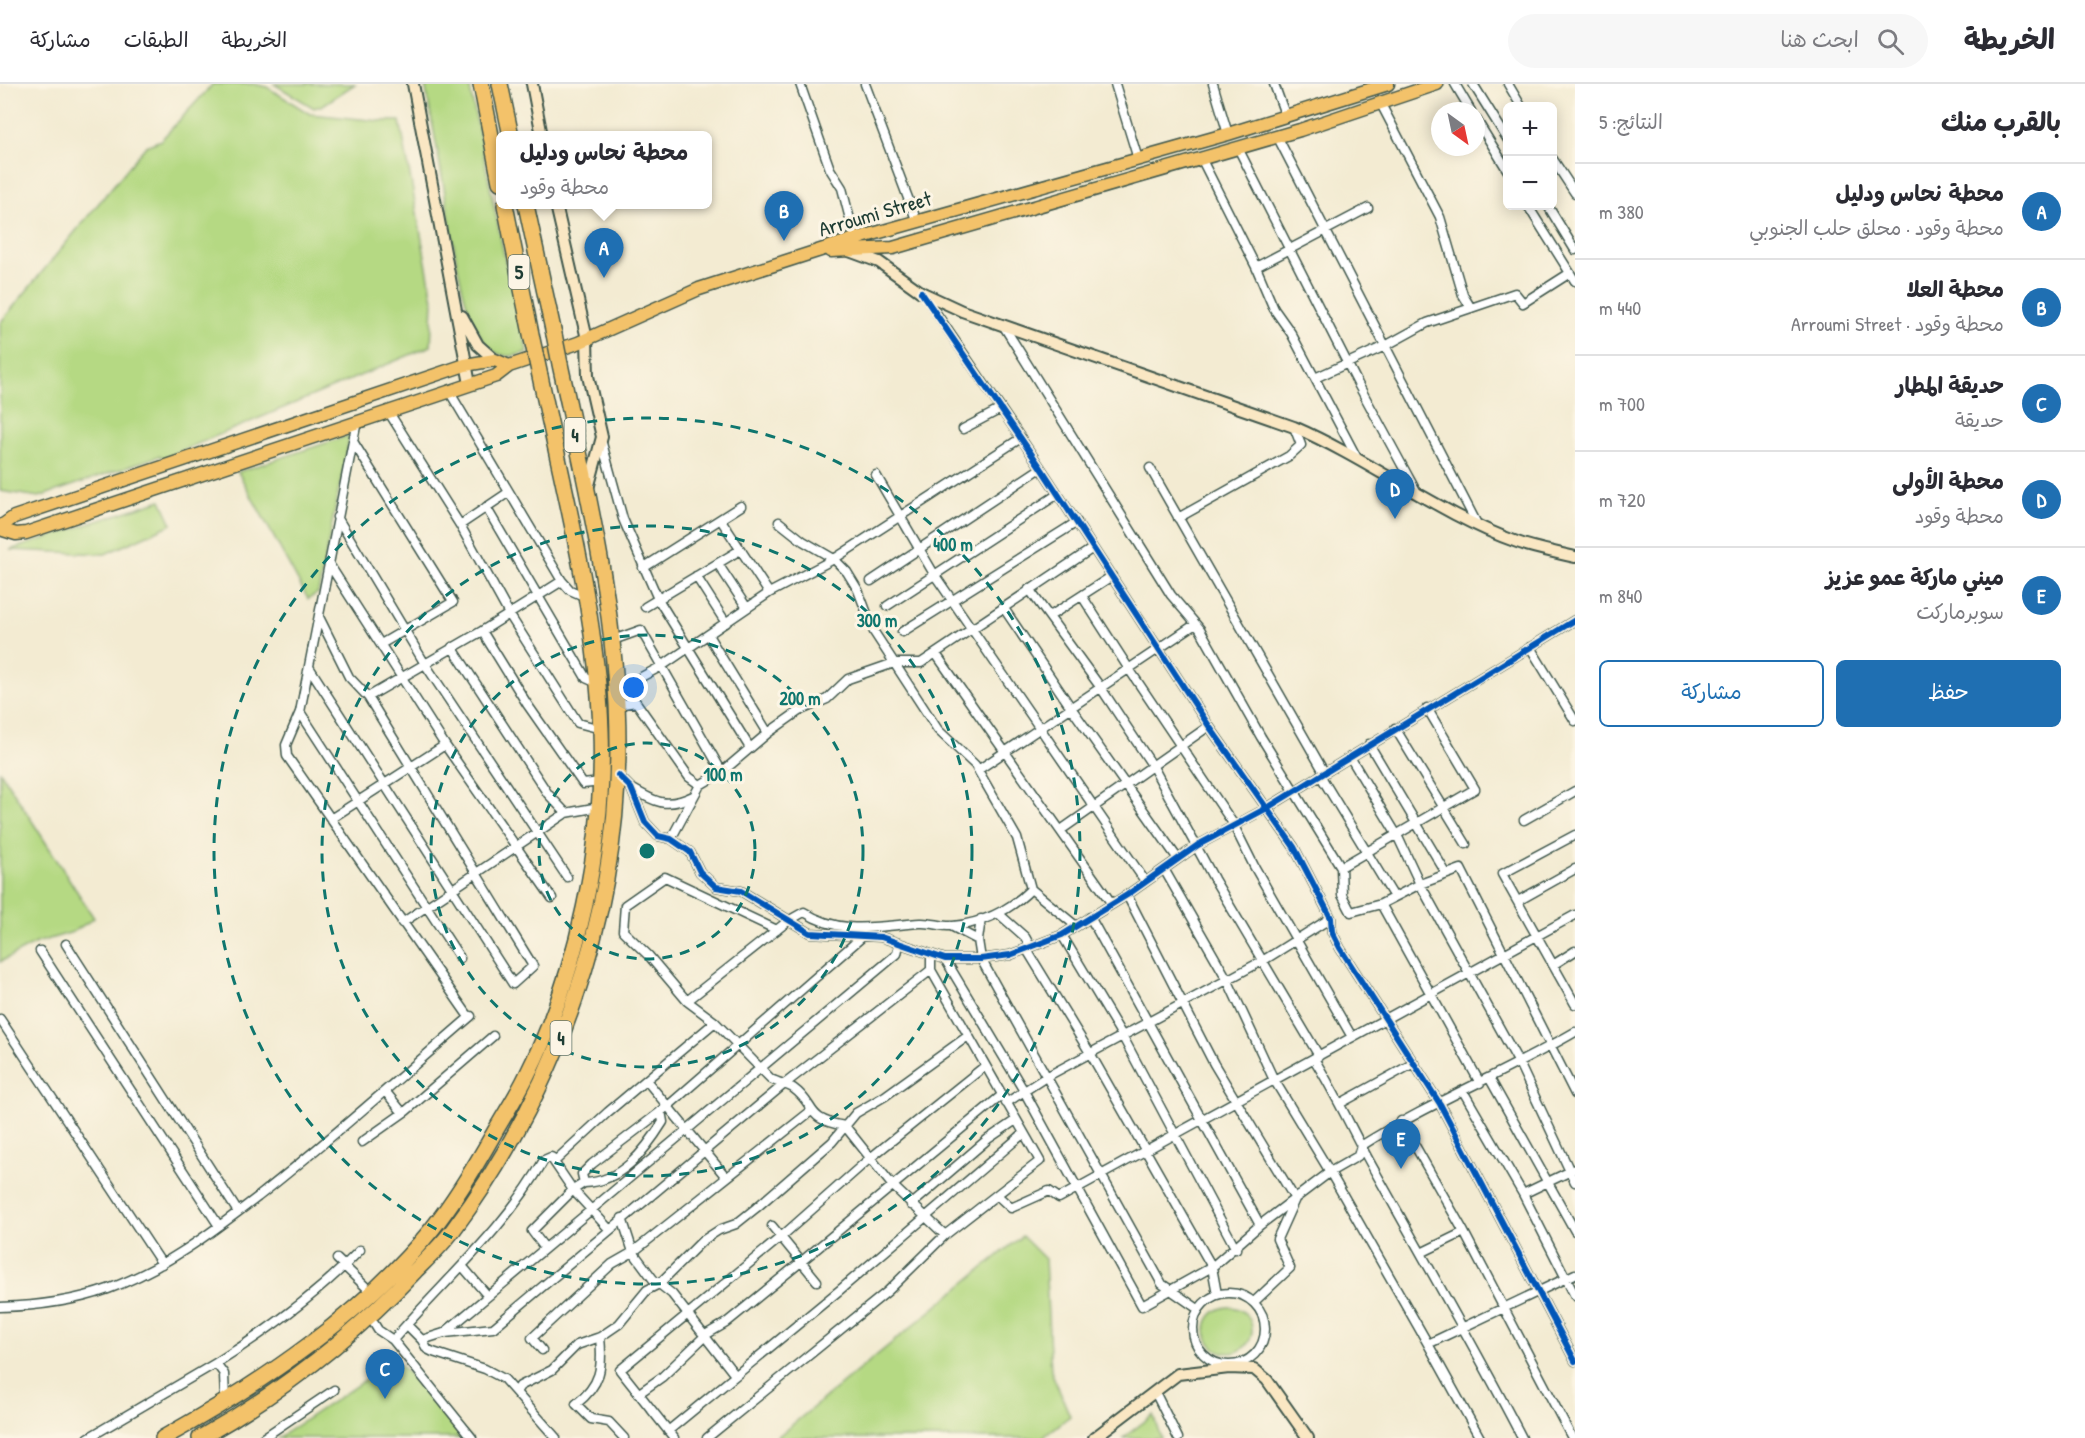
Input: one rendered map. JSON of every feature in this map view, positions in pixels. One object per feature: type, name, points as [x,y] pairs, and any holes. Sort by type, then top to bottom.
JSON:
[{"type":"highway","points":[[481,84],[496,158]]},
{"type":"highway","points":[[500,84],[510,131]]},
{"type":"highway","name":"5","points":[[506,209],[540,376]]},
{"type":"highway","name":"5","points":[[527,209],[560,364]]},
{"type":"highway","name":"4","points":[[200,1438],[312,1366],[370,1317],[452,1232],[523,1123],[554,1059],[588,959],[603,896],[618,774],[616,705],[622,682],[589,498],[560,364]]},
{"type":"highway","name":"4","points":[[164,1438],[267,1375],[309,1343],[370,1291],[432,1228],[475,1166],[528,1074],[561,990],[577,934],[599,807],[601,729],[586,597],[540,376]]},
{"type":"main road","points":[[413,84],[433,199],[456,302],[470,384]]},
{"type":"main road","points":[[532,84],[541,131]]},
{"type":"main road","name":"Arroumi Street","points":[[815,251],[1291,116],[1388,84]]},
{"type":"main road","name":"Arroumi Street","points":[[815,251],[893,248],[1300,130],[1437,84]]},
{"type":"main road","points":[[1291,116],[1300,130]]},
{"type":"main road","points":[[557,209],[580,318],[587,339],[588,376],[601,446],[591,476],[589,498]]},
{"type":"main road","points":[[846,250],[879,262],[921,292],[962,311],[1294,427],[1477,524],[1517,542],[1575,557]]},
{"type":"main road","points":[[0,528],[16,534],[26,533],[500,375],[510,366],[587,339],[699,289],[815,251]]},
{"type":"main road","points":[[456,302],[468,331],[478,345],[495,360],[510,366]]},
{"type":"main road","points":[[0,528],[14,517],[465,365],[495,360]]},
{"type":"main road","points":[[580,455],[593,454],[601,446]]},
{"type":"main road","points":[[1094,1438],[1178,1374],[1229,1368],[1254,1369],[1279,1395],[1308,1438]]},
{"type":"street","points":[[800,84],[830,169],[842,188],[855,239]]},
{"type":"street","points":[[865,84],[917,222]]},
{"type":"street","points":[[1115,84],[1138,159]]},
{"type":"street","points":[[1214,84],[1228,134]]},
{"type":"street","points":[[1274,84],[1291,116]]},
{"type":"street","points":[[1455,84],[1466,102]]},
{"type":"street","points":[[1473,84],[1503,132]]},
{"type":"street","points":[[1508,84],[1519,102]]},
{"type":"street","points":[[1381,104],[1440,217],[1462,295],[1471,308]]},
{"type":"street","points":[[1485,134],[1503,163]]},
{"type":"street","points":[[1277,136],[1387,345],[1477,524]]},
{"type":"street","points":[[1238,148],[1416,491]]},
{"type":"street","points":[[1201,158],[1256,267],[1274,309],[1291,333],[1357,459]]},
{"type":"street","points":[[1557,166],[1575,193]]},
{"type":"street","points":[[1256,267],[1368,208]]},
{"type":"street","points":[[1531,210],[1575,281]]},
{"type":"street","points":[[1550,210],[1575,250]]},
{"type":"street","points":[[1315,378],[1347,361],[1387,345],[1427,323],[1515,293],[1523,303],[1570,273]]},
{"type":"street","points":[[921,292],[1077,522],[1209,726],[1294,847],[1331,918],[1332,932],[1340,948],[1440,1104],[1575,1361]]},
{"type":"street","points":[[1002,324],[1093,465],[1172,595],[1194,625],[1200,629],[1261,738],[1341,867],[1342,895],[1351,912],[1381,904],[1420,884],[1461,869],[1575,1094]]},
{"type":"street","points":[[449,391],[562,581],[570,590],[586,597]]},
{"type":"street","points":[[963,429],[1001,409]]},
{"type":"street","points":[[388,411],[460,525],[508,614],[578,723],[601,729]]},
{"type":"street","points":[[0,1308],[65,1299],[108,1289],[162,1264],[219,1226],[308,1158],[471,1016],[402,922],[287,756],[286,745],[300,712],[357,421]]},
{"type":"street","points":[[1179,518],[1289,456],[1300,445],[1294,427]]},
{"type":"street","points":[[700,785],[689,777],[622,682],[662,666],[769,593],[834,559],[1021,438]]},
{"type":"street","points":[[354,443],[453,602],[381,644]]},
{"type":"street","points":[[601,446],[623,519],[658,599],[750,748]]},
{"type":"street","points":[[871,580],[1041,468]]},
{"type":"street","points":[[1150,468],[1394,897]]},
{"type":"street","points":[[876,475],[951,600],[1145,881]]},
{"type":"street","points":[[460,525],[509,492]]},
{"type":"street","points":[[887,606],[1058,494]]},
{"type":"street","points":[[643,568],[741,506]]},
{"type":"street","points":[[486,507],[586,678],[597,683]]},
{"type":"street","points":[[338,517],[425,664],[567,878]]},
{"type":"street","points":[[721,520],[769,593]]},
{"type":"street","points":[[779,522],[803,541],[834,559],[847,572],[858,590],[874,632],[938,730],[978,770],[1017,838],[1030,889],[1076,926]]},
{"type":"street","points":[[902,632],[1077,522]]},
{"type":"street","points":[[671,839],[700,785],[722,772],[768,733],[799,711],[827,699],[848,679],[894,663],[921,663],[1093,548]]},
{"type":"street","points":[[645,607],[740,550]]},
{"type":"street","points":[[329,564],[445,745],[552,898]]},
{"type":"street","points":[[718,564],[747,608]]},
{"type":"street","points":[[696,576],[726,623]]},
{"type":"street","points":[[1050,616],[1112,576]]},
{"type":"street","points":[[368,697],[402,675],[482,632],[562,581]]},
{"type":"street","points":[[1029,589],[1101,688],[1152,765],[1198,845],[1214,879],[1264,960],[1341,1103],[1361,1146],[1463,1325],[1522,1438]]},
{"type":"street","points":[[1082,596],[1128,669],[1235,826],[1296,941],[1352,1037]]},
{"type":"street","points":[[1003,607],[1178,859]]},
{"type":"street","points":[[309,667],[513,984],[533,966],[368,697],[349,677],[319,616]]},
{"type":"street","points":[[631,788],[645,822],[658,836],[671,839],[690,852],[700,872],[716,887],[741,891],[810,933],[881,937],[931,956],[945,959],[981,960],[1029,949],[1062,935],[1126,895],[1198,845],[1267,808],[1427,708],[1575,620]]},
{"type":"street","points":[[978,770],[1194,625]]},
{"type":"street","points":[[613,640],[641,630],[722,772]]},
{"type":"street","points":[[482,632],[527,704],[583,784],[601,782]]},
{"type":"street","points":[[708,635],[768,733]]},
{"type":"street","points":[[452,647],[548,794],[566,813]]},
{"type":"street","points":[[1530,647],[1574,718]]},
{"type":"street","points":[[936,654],[1112,904]]},
{"type":"street","points":[[616,705],[636,702]]},
{"type":"street","points":[[1341,867],[1474,789],[1427,708]]},
{"type":"street","points":[[300,712],[460,958]]},
{"type":"street","points":[[1061,830],[1209,726]]},
{"type":"street","points":[[1395,728],[1466,844]]},
{"type":"street","points":[[1369,744],[1418,822],[1446,873]]},
{"type":"street","points":[[332,818],[445,745]]},
{"type":"street","points":[[1350,757],[1397,835],[1420,884],[1519,1063],[1572,1171],[1575,1182]]},
{"type":"street","points":[[618,774],[631,788],[660,803],[677,804],[693,796]]},
{"type":"street","points":[[1524,820],[1573,795]]},
{"type":"street","points":[[402,922],[477,875],[566,813],[599,807]]},
{"type":"street","points":[[1575,835],[1502,874],[1553,965],[1571,990],[1575,1005]]},
{"type":"street","points":[[1164,869],[1227,979],[1273,1078],[1330,1172],[1480,1438]]},
{"type":"street","points":[[1518,902],[1575,869]]},
{"type":"street","points":[[777,930],[664,878],[625,906],[623,932],[648,956],[687,1001],[715,1022],[782,1086],[793,1088],[811,1111],[827,1123],[845,1126],[868,1159],[891,1185],[945,1235]]},
{"type":"street","points":[[687,1001],[788,921],[804,912],[820,923],[873,930],[924,923],[951,926],[999,914],[1012,906],[1030,889]]},
{"type":"street","points":[[1126,895],[1182,1003],[1295,1199]]},
{"type":"street","points":[[1381,904],[1429,995],[1480,1083]]},
{"type":"street","points":[[999,914],[1025,937],[1029,949],[1090,1053],[1143,1151],[1212,1267],[1217,1294]]},
{"type":"street","points":[[997,1195],[1011,1208],[1049,1191],[1059,1198],[1273,1078],[1317,1058],[1470,971],[1575,915]]},
{"type":"street","points":[[1090,917],[1260,1225]]},
{"type":"street","points":[[638,1395],[662,1377],[707,1334],[726,1323],[891,1185],[1004,1099],[1024,1091],[1264,960],[1331,918]]},
{"type":"street","points":[[981,919],[978,940],[981,960],[1046,1077],[1162,1284],[1198,1308]]},
{"type":"street","points":[[951,926],[978,940]]},
{"type":"street","points":[[1062,935],[1123,1037],[1173,1135],[1236,1249]]},
{"type":"street","points":[[584,1183],[582,1174],[592,1164],[665,1108],[862,937]]},
{"type":"street","points":[[66,944],[238,1212]]},
{"type":"street","points":[[444,1333],[897,954],[899,944]]},
{"type":"street","points":[[40,951],[219,1226]]},
{"type":"street","points":[[1553,965],[1575,951]]},
{"type":"street","points":[[707,1438],[888,1291],[945,1235],[1040,1161],[931,970],[931,956]]},
{"type":"street","points":[[945,959],[1024,1091],[1142,1306],[1212,1267],[1236,1249],[1260,1225],[1330,1172],[1358,1156],[1361,1146],[1401,1121],[1490,1079],[1575,1032]]},
{"type":"street","points":[[422,1340],[444,1333],[493,1328],[782,1086],[931,970]]},
{"type":"street","points":[[0,1019],[162,1264]]},
{"type":"street","points":[[609,1229],[573,1190],[554,1162],[715,1022]]},
{"type":"street","points":[[362,1142],[403,1113],[493,1036]]},
{"type":"street","points":[[516,1392],[520,1386],[552,1370],[577,1345],[600,1337],[619,1324],[647,1290],[658,1284],[702,1241],[718,1230],[736,1224],[756,1208],[832,1142],[856,1113],[885,1096],[968,1036]]},
{"type":"street","points":[[1341,1103],[1414,1063]]},
{"type":"street","points":[[985,1066],[868,1159],[781,1237],[620,1370],[671,1435],[735,1375],[841,1289],[924,1215],[1024,1133]]},
{"type":"street","points":[[1490,1079],[1546,1183],[1575,1231]]},
{"type":"street","points":[[646,1080],[665,1108],[689,1129],[726,1177]]},
{"type":"street","points":[[384,1091],[403,1113]]},
{"type":"street","points":[[1463,1091],[1523,1194],[1575,1296]]},
{"type":"street","points":[[544,1247],[532,1231],[573,1190],[584,1183],[599,1182],[613,1177],[646,1148],[663,1122],[665,1108]]},
{"type":"street","points":[[542,1350],[532,1338],[591,1282],[633,1252],[811,1111]]},
{"type":"street","points":[[911,1205],[988,1140],[1016,1120]]},
{"type":"street","points":[[1401,1121],[1505,1308],[1572,1438]]},
{"type":"street","points":[[393,1340],[463,1267],[526,1191],[544,1160],[551,1157],[556,1160]]},
{"type":"street","points":[[1523,1194],[1572,1171]]},
{"type":"street","points":[[1254,1302],[1290,1268],[1277,1239],[1295,1199]]},
{"type":"street","points":[[622,1218],[633,1252],[658,1284],[672,1294],[735,1375]]},
{"type":"street","points":[[772,1226],[817,1281]]},
{"type":"street","points":[[1421,1253],[1464,1232]]},
{"type":"street","points":[[88,1438],[216,1364],[271,1326],[345,1266],[360,1250]]},
{"type":"street","points":[[337,1259],[370,1291]]},
{"type":"street","points":[[463,1267],[487,1295]]},
{"type":"street","points":[[646,1270],[647,1290]]},
{"type":"street","points":[[1428,1344],[1463,1325],[1539,1293],[1575,1274]]},
{"type":"street","points":[[1237,1293],[1254,1302],[1264,1320],[1264,1340],[1252,1357],[1230,1365],[1208,1359],[1196,1345],[1192,1327],[1198,1308],[1217,1294],[1237,1293]]},
{"type":"street","points":[[370,1317],[378,1330],[393,1340],[472,1438]]},
{"type":"street","points":[[406,1325],[422,1340],[427,1349],[484,1369],[504,1379],[556,1438]]},
{"type":"street","points":[[600,1337],[603,1364],[598,1380],[576,1404],[591,1419],[609,1422],[624,1438]]},
{"type":"street","points":[[216,1364],[224,1374],[225,1402]]},
{"type":"street","points":[[263,1438],[334,1390]]},
{"type":"street","points":[[1155,1392],[1178,1438]]},
{"type":"green space","points":[[213,84],[253,84],[267,87],[310,114],[400,121],[433,300],[431,346],[164,458],[159,456],[39,497],[0,491],[0,323],[146,146],[161,140]]},
{"type":"green space","points":[[274,84],[355,84],[323,105],[314,108]]},
{"type":"green space","points":[[425,84],[469,84],[509,279],[518,297],[527,352],[512,356],[493,351],[480,334],[472,318],[457,264]]},
{"type":"green space","points":[[350,435],[318,593],[308,599],[238,472]]},
{"type":"green space","points":[[161,500],[172,524],[105,554],[10,550]]},
{"type":"green space","points":[[0,771],[94,918],[73,932],[36,943],[0,962]]},
{"type":"green space","points":[[1022,1236],[1045,1259],[1051,1371],[1070,1416],[1042,1438],[776,1438]]},
{"type":"green space","points":[[1229,1307],[1245,1314],[1252,1330],[1245,1346],[1229,1353],[1213,1346],[1206,1330],[1213,1314]]},
{"type":"green space","points":[[395,1360],[471,1438],[278,1438]]},
{"type":"green space","points":[[1153,1415],[1161,1438],[1123,1438]]},
{"type":"cycle path","points":[[921,292],[1041,468],[1209,726],[1294,847],[1331,918],[1332,932],[1340,948],[1440,1104],[1575,1361]]},
{"type":"cycle path","points":[[618,775],[631,788],[645,822],[658,836],[671,839],[690,852],[700,872],[716,887],[741,891],[810,933],[881,937],[945,959],[981,959],[1010,955],[1062,935],[1127,895],[1198,845],[1267,808],[1575,620]]},
{"type":"place","name":"محطة العلا","points":[[784,241]]},
{"type":"place","name":"محطة نحاس ودليل","points":[[604,278]]},
{"type":"place","name":"محطة الأولى","points":[[1395,519]]},
{"type":"place","name":"ميني ماركة عمو عزيز","points":[[1401,1169]]},
{"type":"place","name":"حديقة المطار","points":[[385,1399]]}]
